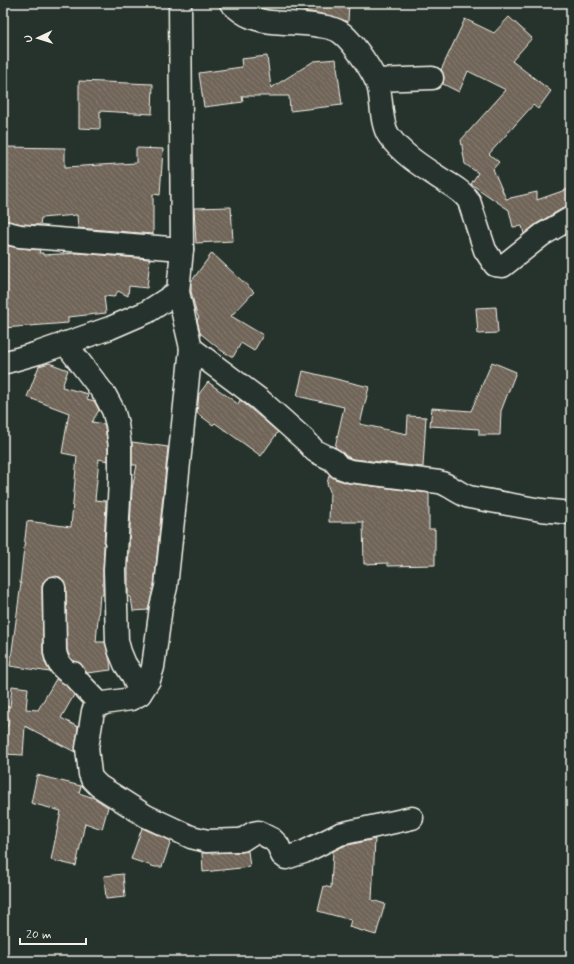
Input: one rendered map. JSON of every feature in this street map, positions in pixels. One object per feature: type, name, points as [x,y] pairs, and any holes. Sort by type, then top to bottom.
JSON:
[{"type":"street","points":[[180,3],[182,249],[178,292],[191,348],[166,587],[154,666],[149,680],[140,694],[131,699],[98,705],[93,711],[88,748],[88,764],[90,774],[99,786],[146,816],[191,837],[207,841],[242,840],[253,833],[258,832],[272,839],[280,848],[282,855],[288,858],[340,834],[412,818]]},
{"type":"street","points":[[231,3],[240,12],[250,17],[261,20],[314,24],[339,31],[347,37],[356,48],[379,87],[386,129],[389,136],[402,150],[425,169],[467,197],[485,250],[495,265],[503,266],[542,236],[571,218]]},
{"type":"street","points":[[376,80],[432,78]]},
{"type":"street","points":[[3,232],[20,236],[182,249]]},
{"type":"street","points":[[3,364],[110,328],[147,312],[178,292]]},
{"type":"street","points":[[65,343],[105,395],[113,410],[117,424],[120,460],[115,570],[117,641],[125,664],[133,676],[140,694]]},
{"type":"street","points":[[191,348],[260,399],[315,451],[332,460],[339,467],[350,471],[439,482],[446,484],[469,497],[541,510],[571,513]]},
{"type":"street","points":[[54,588],[56,659],[64,670],[69,673],[73,672],[76,679],[101,705]]},
{"type":"building","points":[[287,3],[349,3],[348,22],[333,16],[305,11]]},
{"type":"building","points":[[509,17],[532,38],[512,61],[551,91],[538,109],[533,105],[489,154],[499,162],[493,169],[506,199],[537,192],[537,200],[571,188],[571,206],[565,207],[536,224],[524,234],[522,226],[513,227],[509,210],[471,184],[478,173],[465,164],[461,140],[506,90],[468,71],[459,92],[443,84],[444,77],[441,70],[465,19],[494,33]]},
{"type":"building","points":[[267,56],[271,88],[314,61],[336,59],[342,105],[290,111],[289,96],[242,96],[243,102],[204,107],[199,73],[242,67],[241,59]]},
{"type":"building","points":[[79,81],[153,84],[152,114],[100,111],[100,129],[79,128]]},
{"type":"building","points":[[3,147],[65,148],[65,167],[136,163],[136,148],[163,149],[160,195],[153,194],[153,234],[78,228],[77,215],[41,218],[40,225],[22,224],[3,220]]},
{"type":"building","points":[[231,207],[233,241],[196,243],[194,208]]},
{"type":"building","points":[[3,245],[40,250],[39,253],[43,253],[43,255],[78,253],[150,259],[147,288],[129,286],[128,296],[118,291],[114,297],[104,296],[106,313],[68,317],[68,323],[3,328]]},
{"type":"building","points":[[212,253],[254,292],[231,316],[263,335],[254,351],[241,343],[233,357],[222,351],[200,333],[197,319],[199,318],[191,291],[191,282]]},
{"type":"building","points":[[496,307],[498,333],[478,334],[476,308]]},
{"type":"building","points":[[492,362],[516,372],[501,411],[500,435],[479,435],[479,429],[430,426],[432,408],[471,411]]},
{"type":"building","points":[[49,363],[68,370],[62,387],[88,394],[87,399],[94,401],[99,410],[92,422],[104,424],[105,427],[108,461],[99,459],[95,500],[106,501],[103,595],[100,595],[96,642],[105,642],[111,670],[87,673],[80,663],[73,661],[70,657],[67,650],[66,587],[64,581],[60,577],[54,576],[47,578],[43,582],[42,588],[43,652],[45,663],[50,672],[10,666],[21,583],[27,521],[71,527],[77,456],[62,453],[69,413],[27,397],[39,366]]},
{"type":"building","points":[[303,371],[369,387],[360,424],[407,434],[408,416],[426,417],[423,467],[353,459],[346,456],[335,447],[344,407],[297,396]]},
{"type":"building","points":[[208,382],[238,404],[240,400],[278,432],[261,456],[215,423],[213,425],[197,413],[199,394]]},
{"type":"building","points":[[132,442],[168,447],[154,585],[148,610],[133,611],[131,597],[128,596],[132,489],[137,465],[132,465]]},
{"type":"building","points":[[329,475],[335,479],[348,483],[429,493],[429,529],[435,529],[435,565],[388,566],[388,563],[364,564],[363,522],[329,522],[330,491],[327,484]]},
{"type":"building","points":[[56,679],[65,684],[74,695],[61,718],[78,727],[75,752],[25,726],[23,755],[3,754],[3,726],[8,726],[9,718],[3,714],[3,706],[10,707],[12,686],[28,688],[26,709],[38,710]]},
{"type":"building","points":[[37,775],[81,786],[79,793],[94,798],[108,807],[102,829],[85,823],[76,866],[51,860],[61,811],[31,803]]},
{"type":"building","points":[[142,828],[171,841],[162,867],[155,867],[131,859]]},
{"type":"building","points":[[375,839],[372,900],[385,904],[376,935],[349,927],[351,920],[318,911],[324,886],[331,888],[333,851],[344,846]]},
{"type":"building","points":[[248,851],[250,867],[203,872],[202,853]]},
{"type":"building","points":[[123,874],[125,897],[106,899],[104,876]]}]
